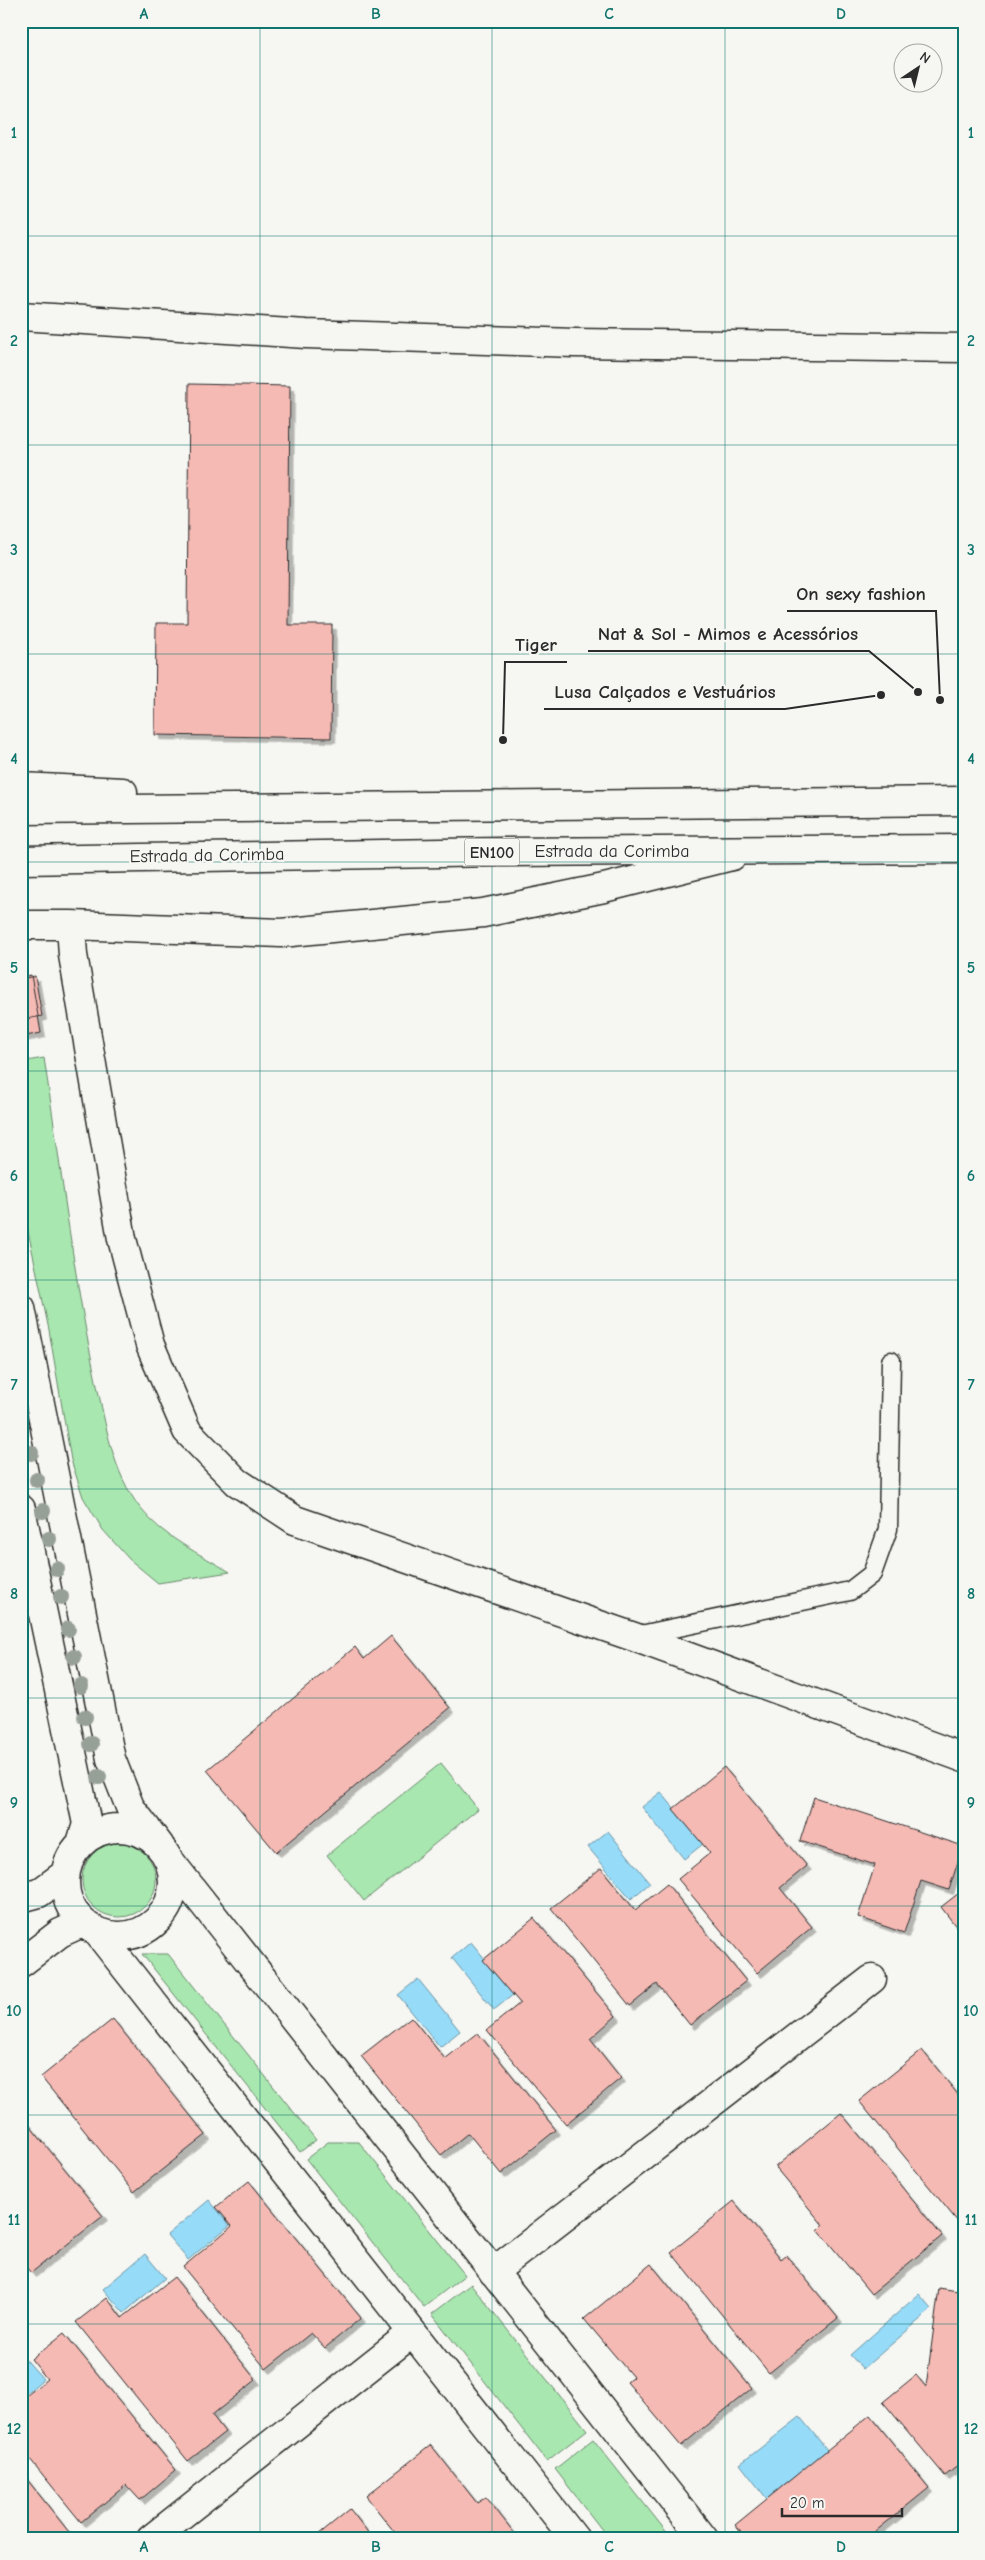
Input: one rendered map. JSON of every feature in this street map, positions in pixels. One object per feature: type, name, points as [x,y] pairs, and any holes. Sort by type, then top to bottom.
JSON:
[{"type":"street","points":[[21,316],[306,334],[574,343],[964,348]]},
{"type":"street","points":[[21,787],[110,790],[211,806]]},
{"type":"street","points":[[21,810],[211,806],[964,801]]},
{"type":"street","name":"Estrada da Corimba","points":[[21,860],[96,857],[964,849]]},
{"type":"street","points":[[21,926],[70,925],[280,933],[483,914],[604,888],[753,850]]},
{"type":"street","points":[[70,925],[73,955],[122,1239],[150,1345],[187,1431],[237,1482],[295,1520],[634,1637],[964,1758]]},
{"type":"street","points":[[21,1308],[111,1759],[130,1807],[704,2539]]},
{"type":"street","points":[[21,1509],[87,1824],[81,1843],[65,1874],[39,1893],[21,1898]]},
{"type":"street","points":[[21,1963],[60,1933],[90,1928],[116,1937],[134,1935],[151,1927],[164,1914],[172,1898],[174,1879],[165,1854],[147,1835],[130,1829],[113,1828],[96,1833],[81,1843]]},
{"type":"street","points":[[65,1874],[65,1892],[71,1908],[90,1928],[575,2539]]},
{"type":"street","points":[[494,2272],[872,1979]]},
{"type":"street","points":[[151,2539],[412,2333]]},
{"type":"lane","points":[[634,1637],[850,1591],[872,1574],[888,1529],[891,1361]]},
{"type":"green space","points":[[44,1058],[81,1301],[111,1448],[131,1495],[150,1519],[182,1544],[230,1572],[158,1583],[129,1559],[103,1530],[83,1497],[71,1460],[49,1330],[21,1198],[21,1062]]},
{"type":"green space","points":[[441,1763],[478,1809],[364,1901],[327,1855]]},
{"type":"green space","points":[[119,1843],[140,1849],[150,1859],[156,1880],[150,1901],[140,1911],[119,1917],[98,1911],[88,1901],[82,1880],[88,1859],[98,1849]]},
{"type":"green space","points":[[142,1954],[168,1954],[316,2140],[300,2152]]},
{"type":"green space","points":[[328,2142],[359,2142],[465,2275],[424,2307],[306,2159]]},
{"type":"green space","points":[[471,2284],[587,2430],[547,2461],[432,2314]]},
{"type":"green space","points":[[593,2439],[672,2539],[609,2539],[555,2469]]},
{"type":"water","points":[[661,1792],[703,1844],[684,1859],[642,1807]]},
{"type":"water","points":[[608,1831],[650,1883],[631,1899],[588,1847]]},
{"type":"water","points":[[471,1942],[514,1994],[494,2010],[452,1958]]},
{"type":"water","points":[[418,1979],[460,2031],[440,2047],[398,1995]]},
{"type":"water","points":[[209,2200],[230,2225],[188,2260],[167,2235]]},
{"type":"water","points":[[145,2254],[165,2278],[124,2313],[103,2289]]},
{"type":"water","points":[[919,2294],[932,2309],[863,2369],[850,2355]]},
{"type":"water","points":[[21,2356],[43,2379],[21,2398]]},
{"type":"water","points":[[800,2417],[828,2451],[767,2499],[740,2464]]},
{"type":"building","points":[[189,384],[290,386],[288,625],[332,625],[331,738],[155,735],[156,623],[187,623]]},
{"type":"building","points":[[31,975],[41,1033],[21,1037],[21,977]]},
{"type":"building","points":[[35,976],[42,1016],[21,1020],[21,979]]},
{"type":"building","points":[[391,1636],[450,1708],[276,1852],[207,1770],[355,1647],[364,1659]]},
{"type":"building","points":[[724,1767],[807,1866],[780,1888],[812,1927],[757,1973],[678,1879],[710,1853],[673,1809]]},
{"type":"building","points":[[814,1797],[963,1846],[949,1890],[921,1881],[904,1933],[858,1917],[875,1865],[800,1841]]},
{"type":"building","points":[[601,1868],[635,1910],[667,1884],[746,1981],[690,2025],[657,1984],[630,2006],[551,1908]]},
{"type":"building","points":[[964,1889],[964,1937],[941,1907]]},
{"type":"building","points":[[534,1918],[616,2016],[590,2039],[621,2078],[566,2124],[487,2030],[520,2003],[483,1960]]},
{"type":"building","points":[[411,2017],[445,2059],[478,2033],[556,2130],[501,2174],[468,2133],[441,2155],[361,2056]]},
{"type":"building","points":[[113,2019],[206,2135],[134,2192],[41,2077]]},
{"type":"building","points":[[922,2050],[964,2102],[964,2217],[958,2222],[859,2101]]},
{"type":"building","points":[[841,2113],[942,2236],[871,2294],[818,2230],[823,2225],[775,2167]]},
{"type":"building","points":[[21,2115],[103,2216],[31,2273],[21,2261]]},
{"type":"building","points":[[249,2181],[361,2318],[325,2348],[311,2333],[266,2369],[183,2267],[232,2226],[216,2207]]},
{"type":"building","points":[[734,2201],[781,2259],[786,2255],[838,2318],[769,2373],[671,2252]]},
{"type":"building","points":[[651,2264],[752,2388],[681,2446],[627,2382],[633,2377],[584,2319]]},
{"type":"building","points":[[174,2277],[256,2380],[212,2415],[225,2432],[188,2461],[76,2322],[107,2298],[122,2318]]},
{"type":"building","points":[[939,2288],[964,2292],[964,2436],[962,2435],[964,2438],[964,2461],[945,2476],[883,2402],[916,2375],[926,2387]]},
{"type":"building","points":[[64,2333],[176,2470],[140,2500],[126,2485],[81,2522],[21,2448],[21,2400],[47,2379],[31,2359]]},
{"type":"building","points":[[870,2415],[929,2488],[866,2539],[746,2539],[735,2525]]},
{"type":"building","points":[[431,2445],[477,2503],[486,2497],[519,2539],[400,2539],[366,2496]]},
{"type":"building","points":[[21,2472],[69,2532],[61,2539],[21,2539]]},
{"type":"building","points":[[350,2509],[373,2539],[313,2539]]},
{"type":"place","name":"Nat & Sol - Mimos e Acessórios","points":[[918,692]]},
{"type":"place","name":"Lusa Calçados e Vestuários","points":[[881,695]]},
{"type":"place","name":"On sexy fashion","points":[[940,700]]},
{"type":"place","name":"Tiger","points":[[503,740]]}]
